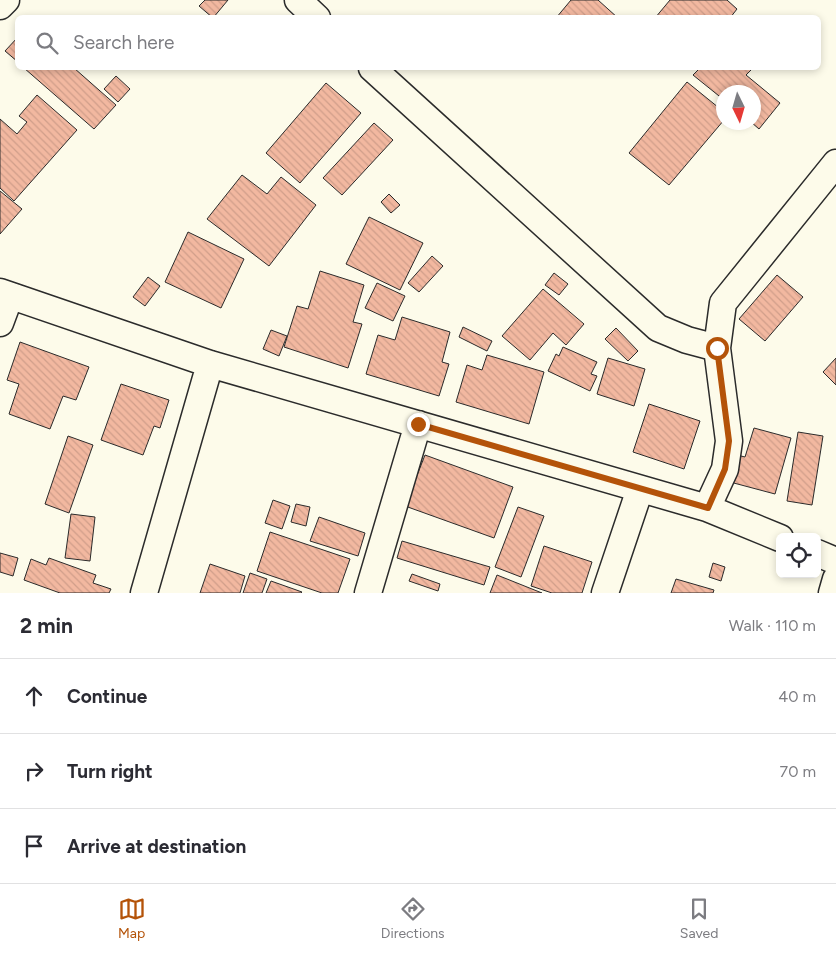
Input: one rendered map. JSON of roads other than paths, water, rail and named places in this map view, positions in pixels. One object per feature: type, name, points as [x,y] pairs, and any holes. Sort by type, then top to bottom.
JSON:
[{"type":"street","points":[[0,6],[6,0]]},
{"type":"street","points":[[298,0],[314,15]]},
{"type":"street","points":[[374,70],[658,328],[687,340],[717,348]]},
{"type":"street","points":[[708,508],[725,469],[729,441],[717,348],[722,303],[836,162]]},
{"type":"street","points":[[0,323],[5,294],[210,364],[640,490],[708,508],[776,536]]},
{"type":"street","points":[[144,593],[210,364]]},
{"type":"street","points":[[368,593],[418,424]]},
{"type":"street","points":[[605,593],[640,490]]},
{"type":"street","points":[[821,555],[836,561]]},
{"type":"street","points":[[832,593],[836,580]]}]
